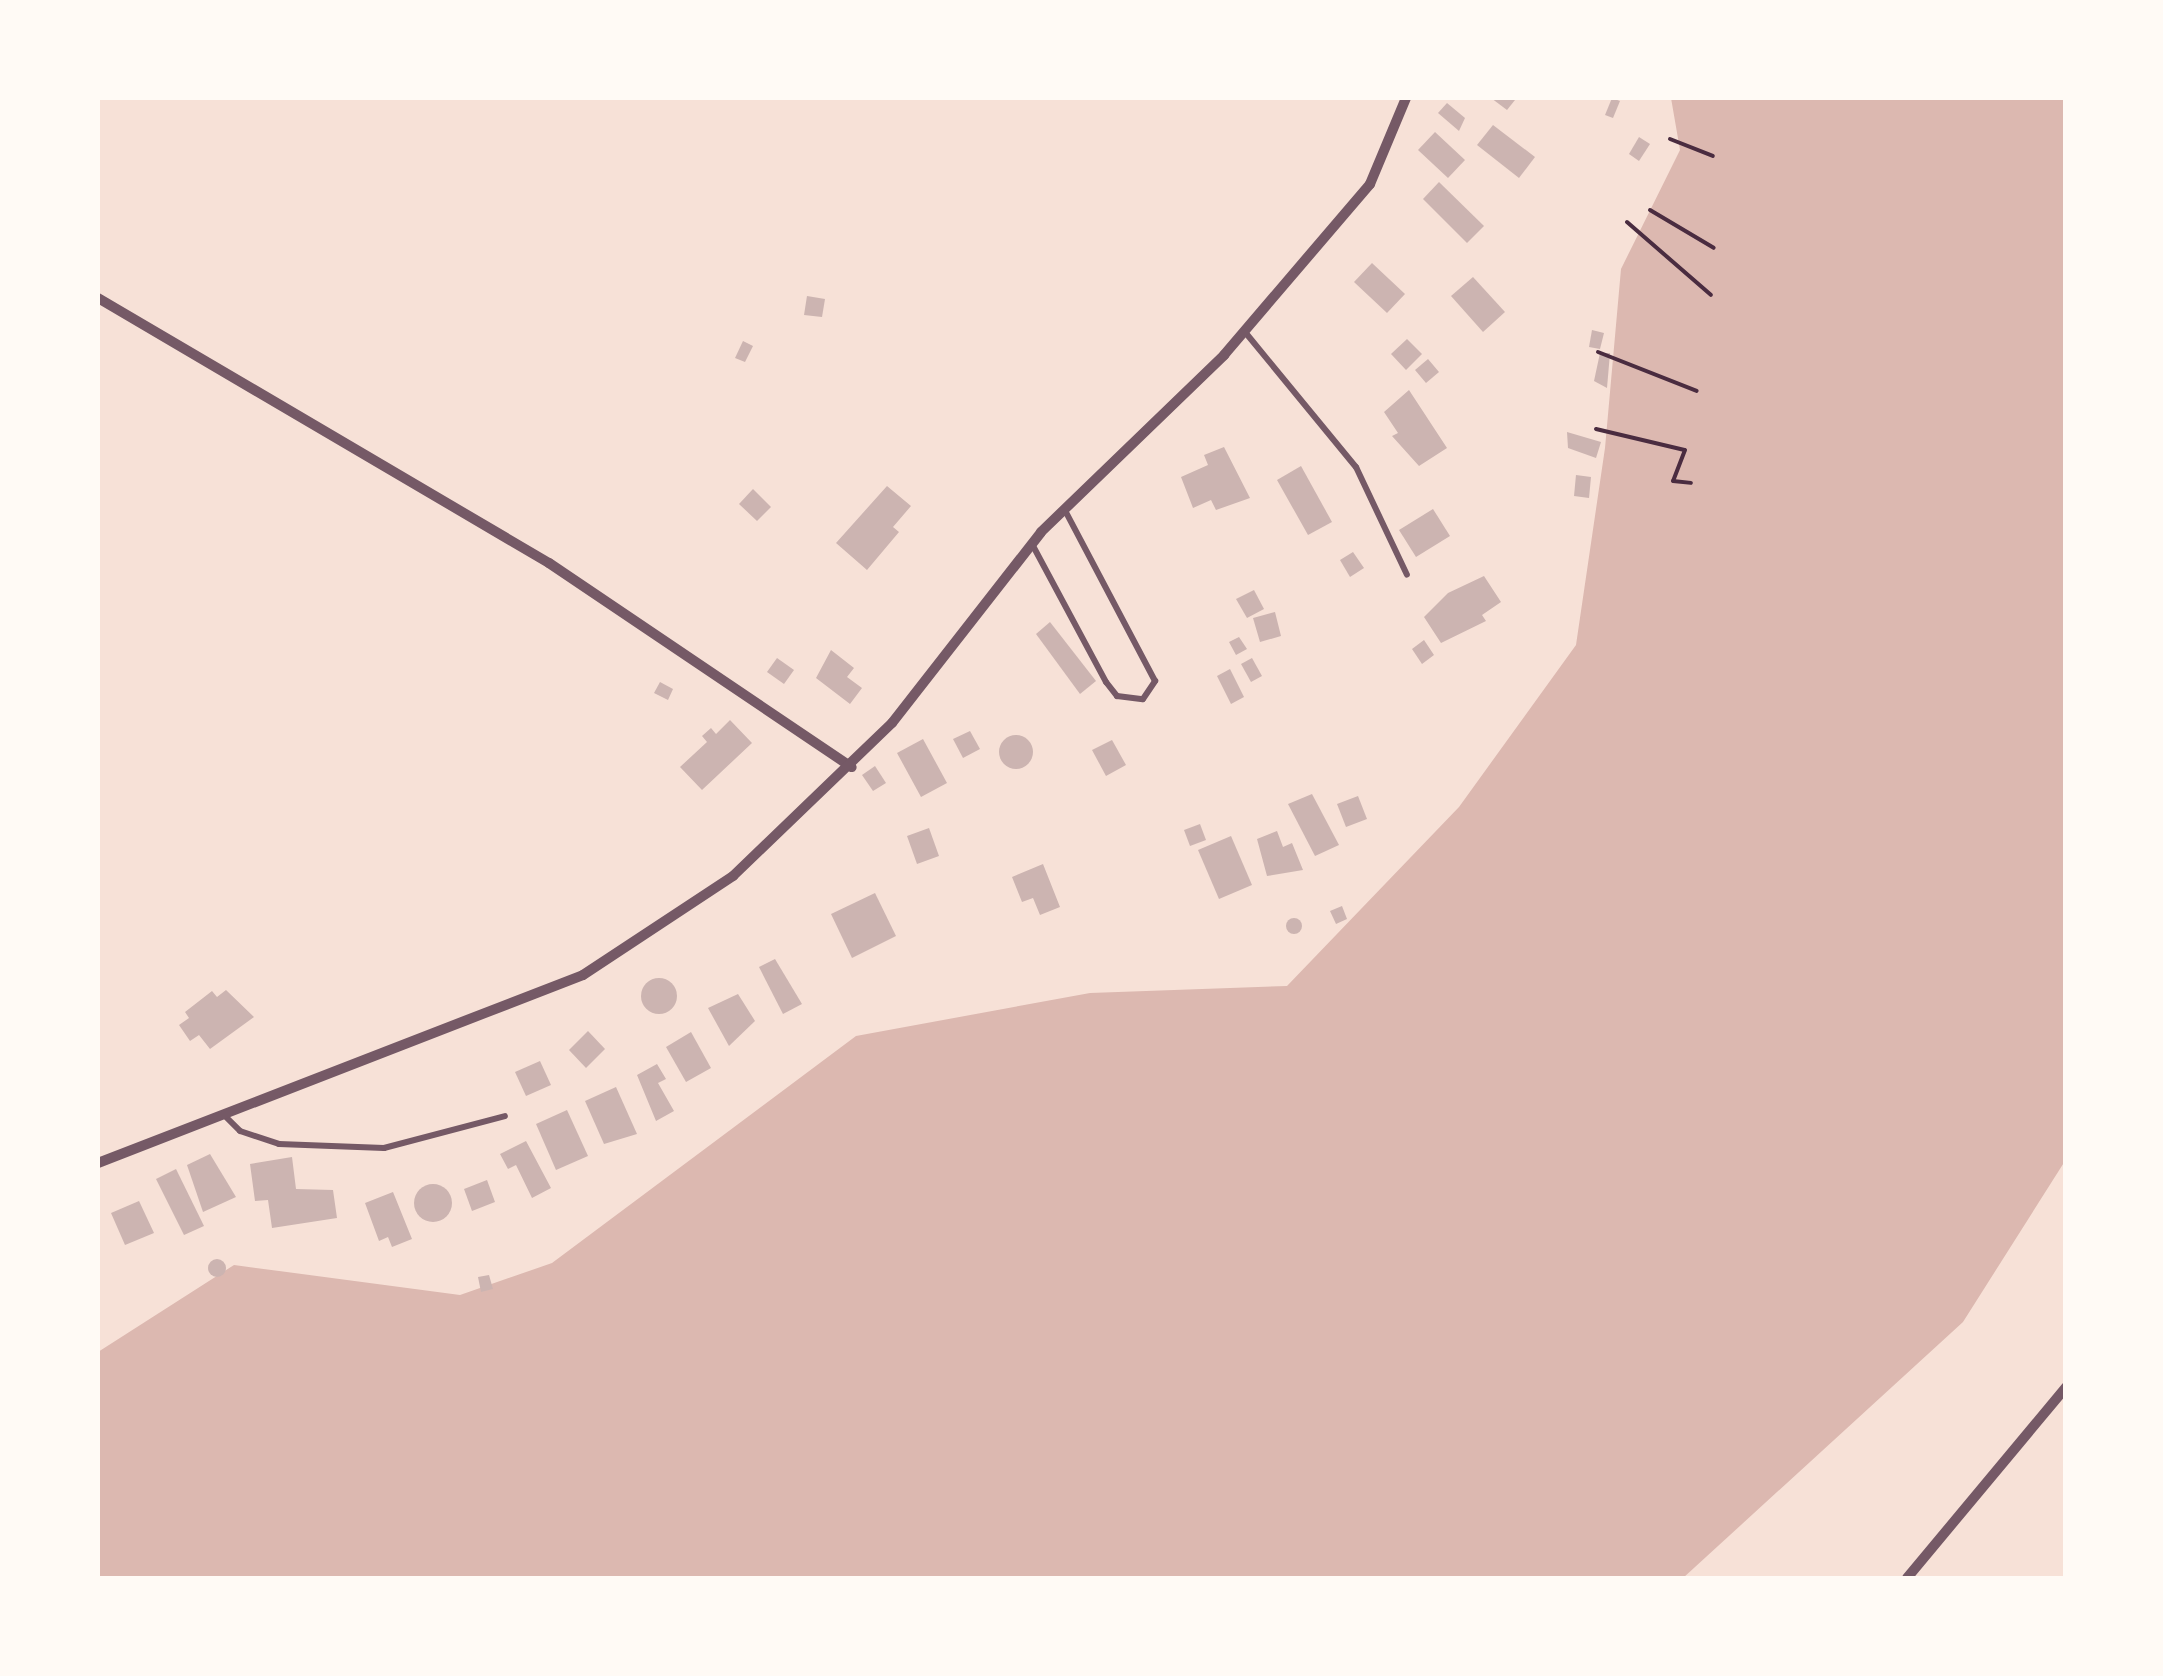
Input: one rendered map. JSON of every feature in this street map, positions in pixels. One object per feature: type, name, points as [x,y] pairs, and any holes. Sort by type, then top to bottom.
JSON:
[{"type":"street","points":[[98,1164],[583,975],[734,876],[852,767],[1032,544],[1244,332],[1370,184],[1406,98]]},
{"type":"street","points":[[98,298],[549,563],[852,767]]},
{"type":"street","points":[[1906,1578],[2066,1387]]},
{"type":"lane","points":[[1244,332],[1356,466],[1407,575]]},
{"type":"lane","points":[[1032,544],[1106,682],[1117,696],[1142,700],[1155,681],[1065,508]]},
{"type":"lane","points":[[222,1113],[240,1132],[279,1144],[384,1148],[505,1116]]},
{"type":"path","points":[[1670,140],[1713,156]]},
{"type":"path","points":[[1650,210],[1714,248]]},
{"type":"path","points":[[1627,222],[1711,295]]},
{"type":"path","points":[[1598,352],[1697,391]]},
{"type":"path","points":[[1596,429],[1685,450],[1673,481],[1691,483]]},
{"type":"shaded area","points":[[1671,98],[2065,98],[2065,1161],[1963,1322],[1683,1578],[98,1578],[98,1352],[234,1265],[460,1295],[552,1263],[856,1036],[1090,993],[1287,986],[1459,807],[1576,645],[1605,448],[1621,269],[1680,150]]},
{"type":"building","points":[[1491,98],[1512,98],[1515,100],[1507,110]]},
{"type":"building","points":[[1612,98],[1620,101],[1613,118],[1605,115]]},
{"type":"building","points":[[1447,103],[1465,118],[1459,131],[1438,113]]},
{"type":"building","points":[[1493,125],[1535,157],[1519,178],[1477,145]]},
{"type":"building","points":[[1435,132],[1465,160],[1448,178],[1418,150]]},
{"type":"building","points":[[1639,137],[1650,144],[1639,161],[1629,154]]},
{"type":"building","points":[[1439,182],[1484,226],[1467,243],[1423,199]]},
{"type":"building","points":[[1372,263],[1405,294],[1387,313],[1354,282]]},
{"type":"building","points":[[1473,277],[1505,312],[1483,332],[1451,296]]},
{"type":"building","points":[[807,296],[825,299],[822,317],[804,315]]},
{"type":"building","points":[[1592,330],[1604,333],[1600,349],[1589,347]]},
{"type":"building","points":[[1407,339],[1422,354],[1406,370],[1391,354]]},
{"type":"building","points":[[743,341],[753,346],[745,362],[735,358]]},
{"type":"building","points":[[1600,353],[1610,353],[1607,388],[1594,381]]},
{"type":"building","points":[[1428,359],[1439,372],[1426,383],[1415,370]]},
{"type":"building","points":[[1409,390],[1447,448],[1419,466],[1392,436],[1398,433],[1384,412]]},
{"type":"building","points":[[1567,432],[1601,442],[1596,458],[1568,448]]},
{"type":"building","points":[[1224,447],[1250,498],[1216,510],[1211,500],[1193,508],[1181,477],[1208,465],[1204,455]]},
{"type":"building","points":[[1301,466],[1332,522],[1308,535],[1277,480]]},
{"type":"building","points":[[1576,475],[1591,477],[1589,498],[1574,496]]},
{"type":"building","points":[[887,486],[911,506],[893,527],[899,532],[867,570],[836,543]]},
{"type":"building","points":[[753,489],[771,507],[757,521],[739,504]]},
{"type":"building","points":[[1433,509],[1450,536],[1416,557],[1399,530]]},
{"type":"building","points":[[1353,552],[1364,568],[1350,577],[1340,560]]},
{"type":"building","points":[[1484,576],[1501,602],[1482,615],[1486,621],[1441,643],[1424,617],[1448,593]]},
{"type":"building","points":[[1254,590],[1264,609],[1247,618],[1236,599]]},
{"type":"building","points":[[1275,612],[1281,636],[1260,642],[1253,618]]},
{"type":"building","points":[[1050,622],[1096,681],[1080,694],[1036,634]]},
{"type":"building","points":[[1239,637],[1247,649],[1236,655],[1229,642]]},
{"type":"building","points":[[1424,640],[1434,655],[1422,664],[1412,649]]},
{"type":"building","points":[[831,650],[854,668],[847,677],[862,688],[850,704],[816,678]]},
{"type":"building","points":[[777,658],[794,670],[784,684],[767,672]]},
{"type":"building","points":[[1252,658],[1262,676],[1251,682],[1241,664]]},
{"type":"building","points":[[1230,669],[1244,697],[1231,704],[1217,676]]},
{"type":"building","points":[[660,682],[673,689],[668,700],[654,693]]},
{"type":"building","points":[[730,720],[752,743],[702,790],[680,767],[707,742],[702,736],[711,728],[716,734]]},
{"type":"building","points":[[970,731],[980,749],[963,758],[953,739]]},
{"type":"building","points":[[1016,735],[1028,740],[1033,752],[1028,764],[1016,769],[1004,764],[999,752],[1004,740]]},
{"type":"building","points":[[923,739],[947,783],[921,797],[897,753]]},
{"type":"building","points":[[1112,740],[1126,765],[1106,776],[1092,750]]},
{"type":"building","points":[[875,766],[886,783],[873,791],[862,775]]},
{"type":"building","points":[[1312,794],[1339,845],[1315,856],[1288,804]]},
{"type":"building","points":[[1358,796],[1367,819],[1346,827],[1337,804]]},
{"type":"building","points":[[1200,824],[1206,840],[1190,846],[1184,830]]},
{"type":"building","points":[[929,828],[939,856],[917,864],[907,836]]},
{"type":"building","points":[[1277,831],[1283,847],[1292,843],[1303,870],[1267,876],[1257,839]]},
{"type":"building","points":[[1231,836],[1252,885],[1219,899],[1198,850]]},
{"type":"building","points":[[1043,864],[1060,907],[1040,915],[1033,898],[1022,902],[1012,877]]},
{"type":"building","points":[[875,893],[896,936],[852,958],[831,914]]},
{"type":"building","points":[[1342,906],[1347,919],[1336,924],[1330,911]]},
{"type":"building","points":[[1294,918],[1302,926],[1294,934],[1286,926]]},
{"type":"building","points":[[775,959],[802,1004],[783,1014],[759,967]]},
{"type":"building","points":[[659,978],[672,983],[677,996],[672,1009],[659,1014],[646,1009],[641,996],[646,983]]},
{"type":"building","points":[[226,990],[254,1017],[210,1049],[199,1035],[190,1041],[179,1025],[189,1018],[185,1012],[212,991],[217,997]]},
{"type":"building","points":[[738,994],[755,1021],[729,1046],[708,1008]]},
{"type":"building","points":[[588,1031],[605,1049],[586,1068],[569,1050]]},
{"type":"building","points":[[691,1032],[711,1068],[686,1082],[666,1047]]},
{"type":"building","points":[[540,1061],[551,1085],[526,1096],[515,1072]]},
{"type":"building","points":[[657,1064],[666,1079],[658,1083],[674,1111],[656,1121],[637,1075]]},
{"type":"building","points":[[616,1087],[637,1134],[604,1144],[585,1101]]},
{"type":"building","points":[[567,1110],[588,1156],[556,1170],[536,1124]]},
{"type":"building","points":[[526,1141],[551,1188],[532,1198],[516,1165],[508,1169],[500,1154]]},
{"type":"building","points":[[210,1154],[236,1197],[203,1212],[187,1165]]},
{"type":"building","points":[[292,1157],[296,1189],[333,1190],[337,1218],[272,1228],[268,1200],[255,1201],[250,1164]]},
{"type":"building","points":[[176,1169],[204,1226],[184,1235],[156,1179]]},
{"type":"building","points":[[487,1180],[495,1202],[472,1211],[464,1189]]},
{"type":"building","points":[[433,1184],[446,1190],[452,1203],[446,1216],[433,1222],[420,1216],[414,1203],[420,1190]]},
{"type":"building","points":[[393,1192],[412,1239],[392,1247],[388,1237],[379,1241],[365,1203]]},
{"type":"building","points":[[139,1201],[154,1233],[125,1245],[111,1213]]},
{"type":"building","points":[[217,1259],[226,1268],[217,1277],[208,1268]]},
{"type":"building","points":[[489,1275],[493,1289],[481,1292],[478,1277]]}]
